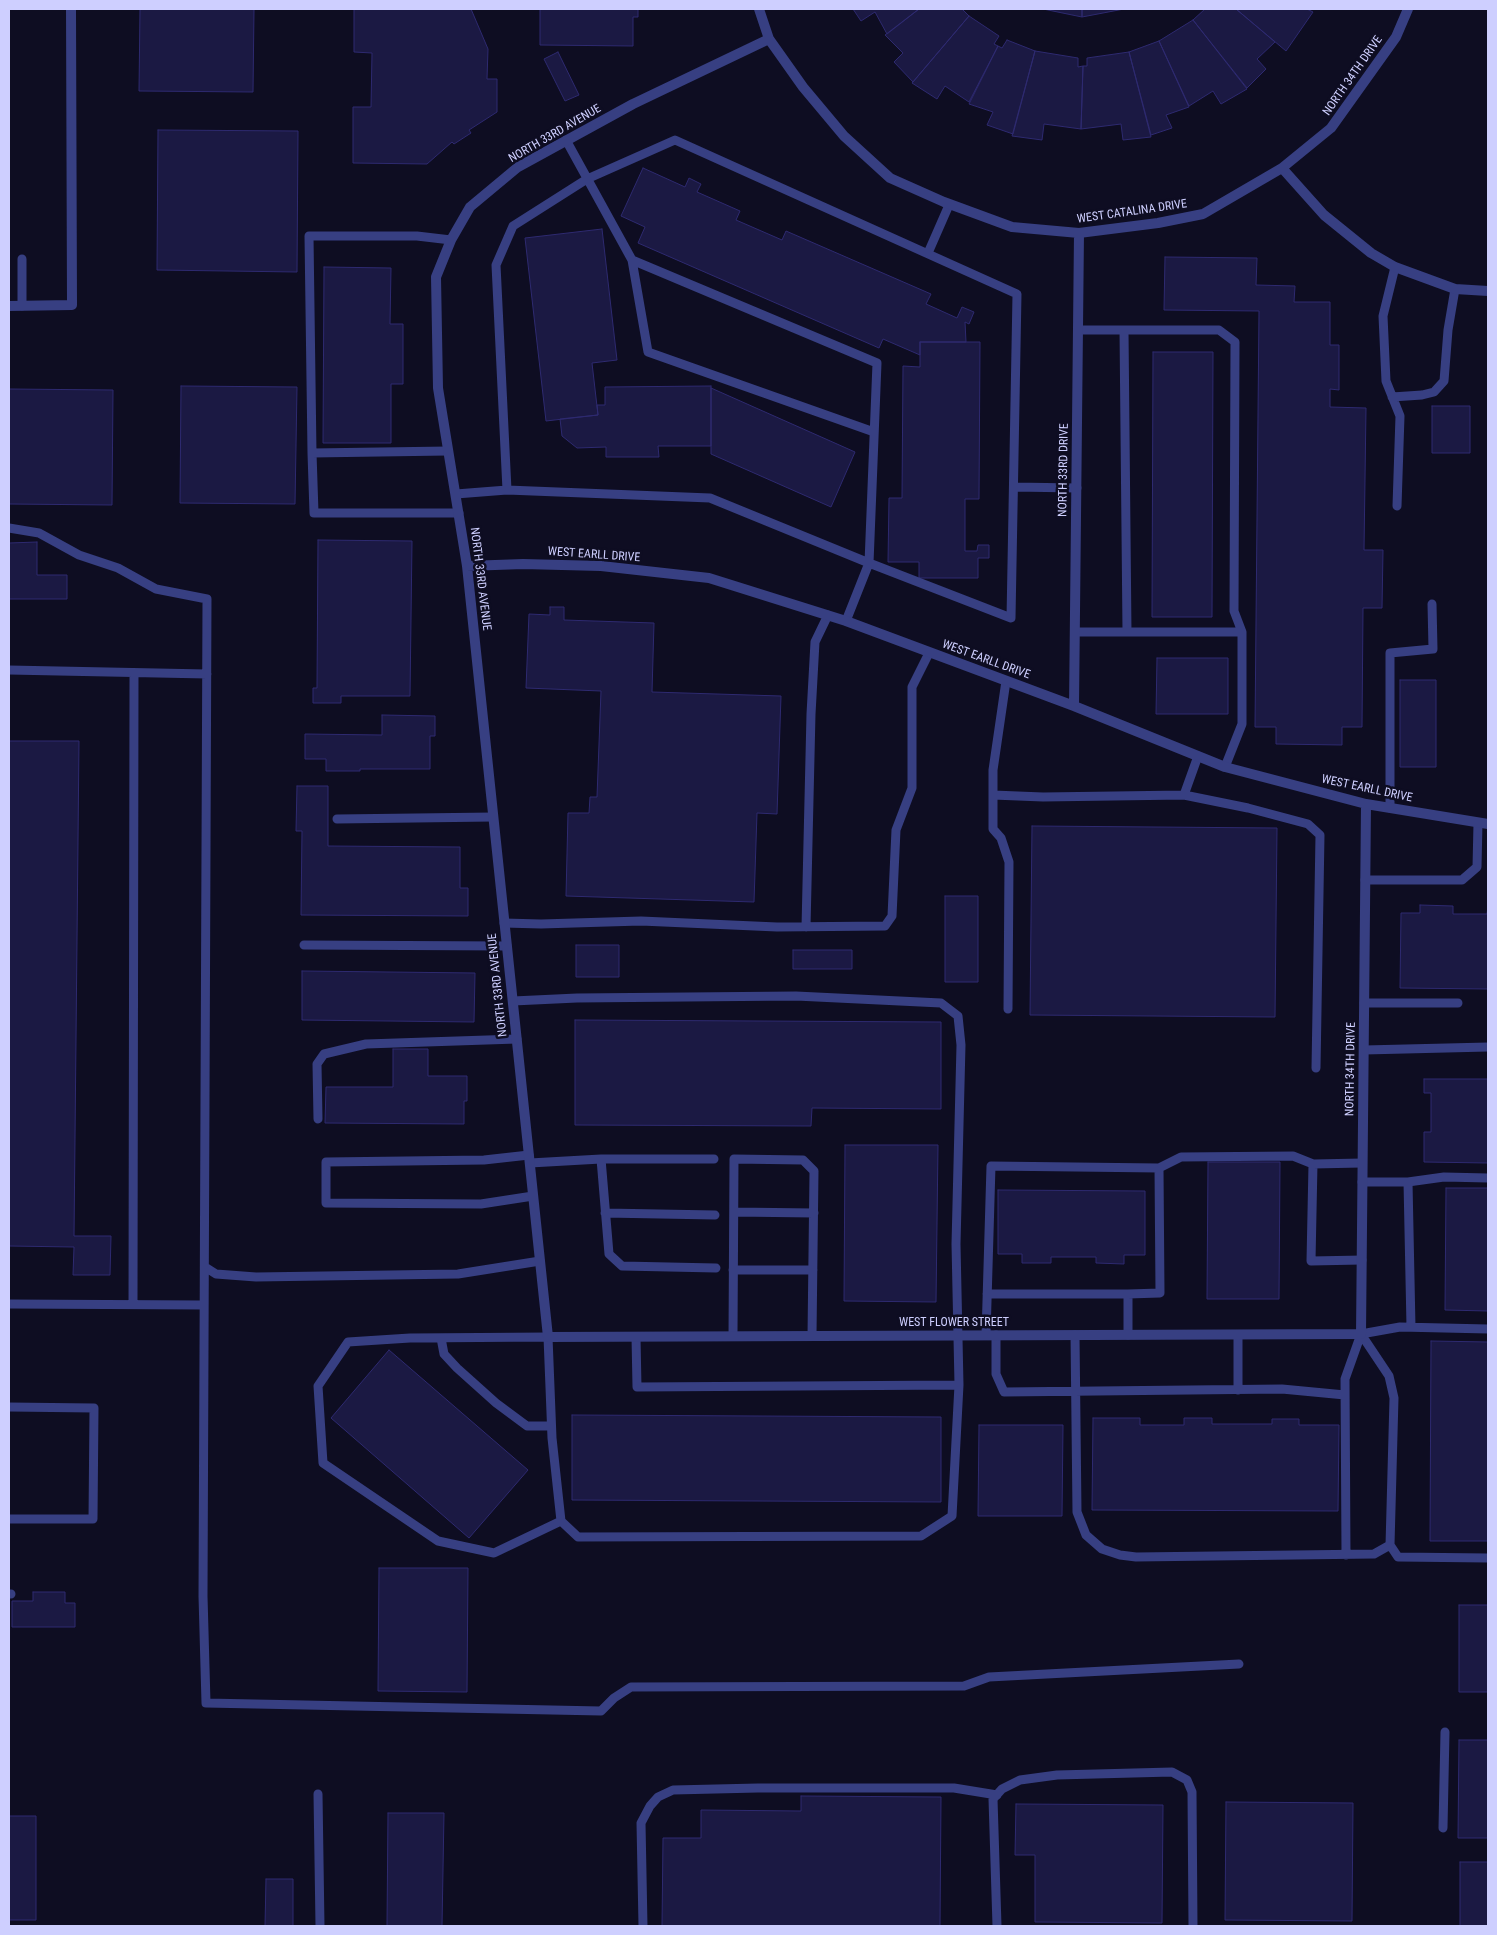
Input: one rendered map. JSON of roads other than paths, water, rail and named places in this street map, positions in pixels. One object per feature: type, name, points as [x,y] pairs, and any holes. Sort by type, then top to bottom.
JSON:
[{"type":"street","points":[[9,306],[72,304],[71,9]]},
{"type":"street","points":[[759,9],[769,39]]},
{"type":"street","name":"NORTH 34TH DRIVE","points":[[1282,168],[1331,128],[1396,36],[1408,9]]},
{"type":"street","name":"NORTH 33RD AVENUE","points":[[548,1337],[467,566],[438,388],[436,277],[451,240],[470,207],[518,167],[633,104],[769,39]]},
{"type":"street","name":"WEST CATALINA DRIVE","points":[[769,39],[803,87],[844,136],[890,178],[949,204],[1012,227],[1079,233],[1158,223],[1203,214],[1282,168]]},
{"type":"street","points":[[1282,168],[1324,215],[1371,253],[1395,267],[1456,289],[1488,291]]},
{"type":"street","name":"NORTH 33RD DRIVE","points":[[1074,706],[1079,233]]},
{"type":"street","name":"WEST EARLL DRIVE","points":[[467,566],[524,564],[601,566],[710,578],[846,621],[1074,706],[1224,767],[1366,804],[1483,824]]},
{"type":"street","name":"NORTH 34TH DRIVE","points":[[1361,1334],[1366,804]]},
{"type":"street","name":"WEST FLOWER STREET","points":[[548,1337],[1361,1334]]},
{"type":"lane","points":[[566,140],[632,260],[648,352],[874,432]]},
{"type":"lane","points":[[456,494],[507,490],[710,498],[1011,618],[1017,294],[675,140],[587,179],[513,226],[496,265],[507,490]]},
{"type":"lane","points":[[928,253],[949,204]]},
{"type":"lane","points":[[451,240],[417,236],[309,236],[312,453],[314,513],[458,512]]},
{"type":"lane","points":[[22,260],[22,306]]},
{"type":"lane","points":[[632,260],[876,363],[869,563],[846,621]]},
{"type":"lane","points":[[1395,267],[1383,316],[1386,381],[1400,416],[1397,506]]},
{"type":"lane","points":[[1392,397],[1422,395],[1434,392],[1444,381],[1448,330],[1456,289]]},
{"type":"lane","points":[[1078,330],[1219,330],[1235,342],[1234,611],[1242,632],[1242,724],[1224,767]]},
{"type":"lane","points":[[1124,330],[1127,632]]},
{"type":"lane","points":[[312,453],[448,451]]},
{"type":"lane","points":[[1014,487],[1077,488]]},
{"type":"lane","points":[[9,528],[39,533],[79,555],[118,568],[156,589],[207,598],[203,1596],[206,1703],[601,1711],[614,1698],[631,1687],[964,1686],[989,1677],[1240,1664]]},
{"type":"lane","points":[[1390,808],[1390,653],[1433,649],[1432,604]]},
{"type":"lane","points":[[806,926],[814,642],[828,615]]},
{"type":"lane","points":[[1075,632],[1242,632]]},
{"type":"lane","points":[[504,923],[541,924],[641,921],[806,926],[884,926],[892,916],[896,830],[912,788],[912,687],[929,652]]},
{"type":"lane","points":[[9,670],[207,674]]},
{"type":"lane","points":[[133,1304],[134,672]]},
{"type":"lane","points":[[1006,681],[993,770],[993,829],[1001,838],[1009,862],[1008,1009]]},
{"type":"lane","points":[[1184,795],[1198,756]]},
{"type":"lane","points":[[993,795],[1043,797],[1184,795],[1248,808],[1308,824],[1320,835],[1316,1068]]},
{"type":"lane","points":[[338,819],[493,817]]},
{"type":"lane","points":[[1365,880],[1462,880],[1476,867],[1483,824]]},
{"type":"lane","points":[[304,945],[507,946]]},
{"type":"lane","points":[[512,1002],[577,998],[796,996],[941,1003],[958,1016],[961,1045],[956,1244],[959,1385],[952,1516],[921,1536],[578,1537],[561,1521],[551,1426],[548,1337],[441,1338],[348,1342],[318,1386],[323,1462],[438,1541],[494,1553],[561,1521]]},
{"type":"lane","points":[[1364,1003],[1458,1003]]},
{"type":"lane","points":[[318,1119],[317,1064],[324,1054],[366,1044],[516,1039]]},
{"type":"lane","points":[[1364,1050],[1488,1047]]},
{"type":"lane","points":[[1345,1395],[1282,1390],[1004,1392],[996,1374],[987,1294],[991,1166],[1159,1168],[1181,1157],[1293,1156],[1313,1164],[1362,1163]]},
{"type":"lane","points":[[601,1159],[609,1254],[622,1266],[716,1268]]},
{"type":"lane","points":[[533,1196],[481,1204],[326,1203],[326,1162],[714,1159]]},
{"type":"lane","points":[[733,1336],[734,1159],[803,1160],[814,1171],[812,1336]]},
{"type":"lane","points":[[1313,1164],[1311,1261],[1362,1260]]},
{"type":"lane","points":[[987,1294],[1160,1293],[1159,1168]]},
{"type":"lane","points":[[1362,1182],[1408,1182],[1444,1177],[1488,1178]]},
{"type":"lane","points":[[1408,1182],[1411,1327]]},
{"type":"lane","points":[[734,1212],[814,1213]]},
{"type":"lane","points":[[605,1213],[715,1214]]},
{"type":"lane","points":[[205,1267],[216,1274],[256,1277],[458,1274],[540,1261]]},
{"type":"lane","points":[[733,1270],[813,1270]]},
{"type":"lane","points":[[1128,1294],[1128,1335]]},
{"type":"lane","points":[[9,1304],[204,1305]]},
{"type":"lane","points":[[1361,1334],[1400,1327],[1488,1329]]},
{"type":"lane","points":[[1238,1334],[1238,1390]]},
{"type":"lane","points":[[1346,1555],[1345,1379],[1361,1334]]},
{"type":"lane","points":[[1361,1334],[1390,1376],[1394,1398],[1390,1545],[1398,1557],[1488,1558]]},
{"type":"lane","points":[[1075,1335],[1077,1512],[1086,1535],[1102,1548],[1120,1555],[1136,1558],[1374,1554],[1390,1545]]},
{"type":"lane","points":[[636,1337],[636,1387],[959,1385]]},
{"type":"lane","points":[[441,1338],[444,1354],[496,1403],[527,1426],[551,1426]]},
{"type":"lane","points":[[9,1407],[94,1408],[93,1519],[9,1519]]},
{"type":"lane","points":[[1443,1828],[1445,1732]]},
{"type":"lane","points":[[996,1926],[993,1799],[1002,1789],[1020,1780],[1057,1775],[1172,1772],[1187,1780],[1192,1792],[1193,1926]]},
{"type":"lane","points":[[643,1926],[641,1823],[650,1806],[658,1797],[673,1790],[954,1788],[996,1795]]},
{"type":"lane","points":[[318,1794],[320,1926]]}]
